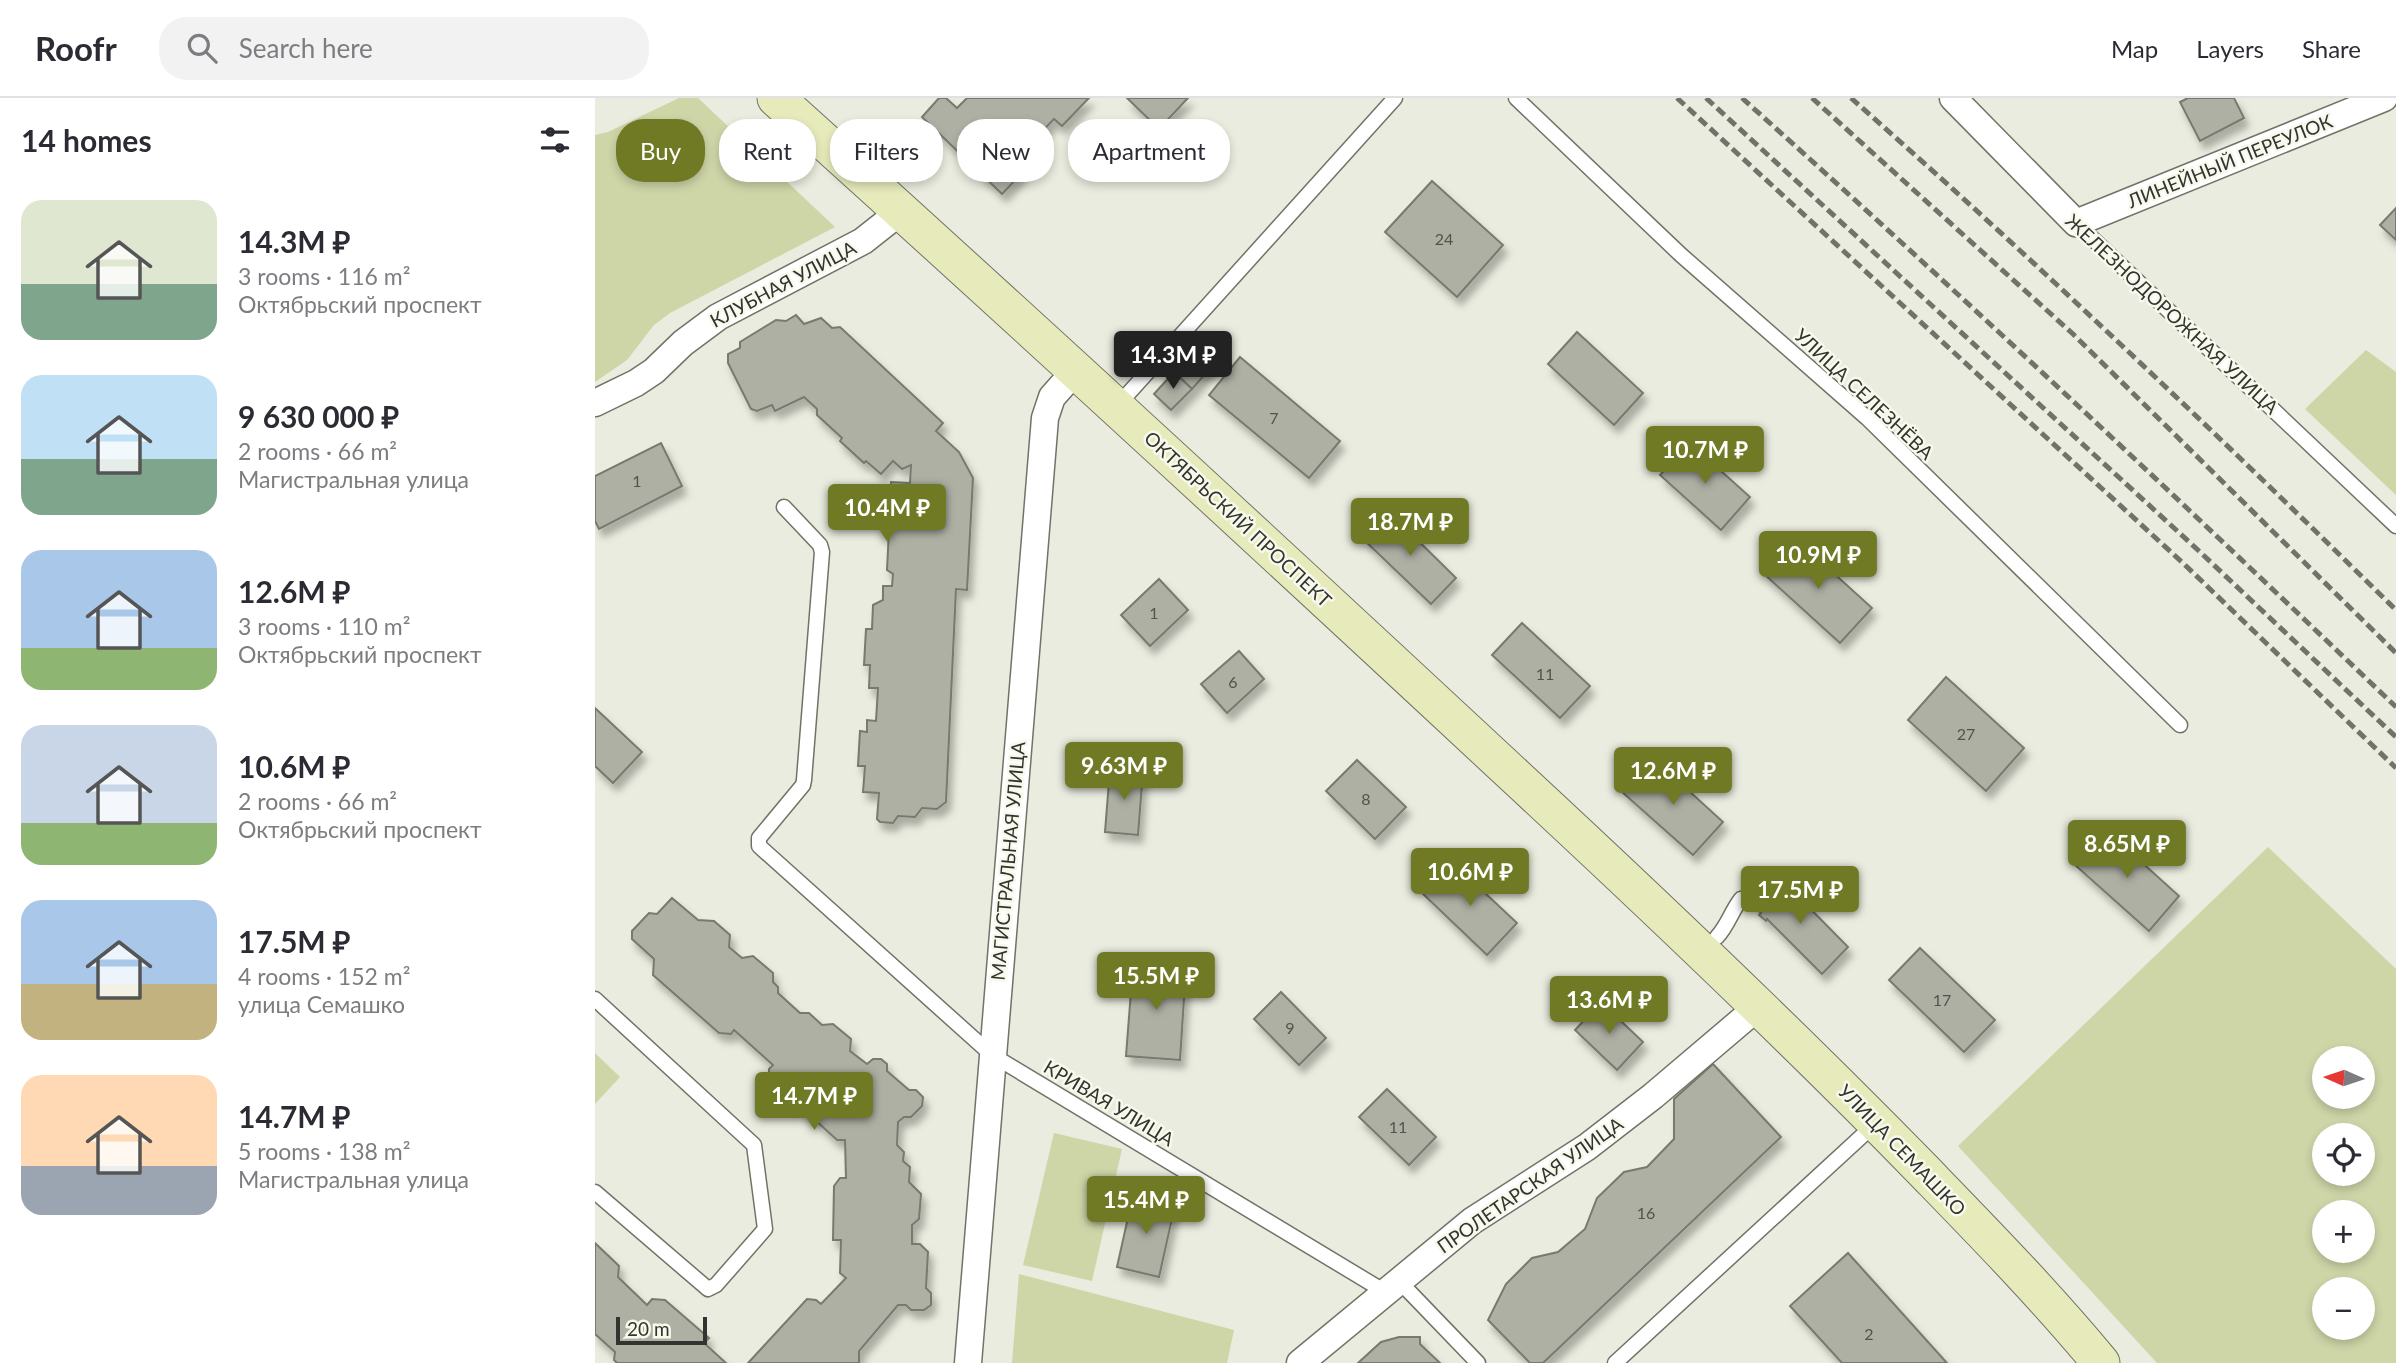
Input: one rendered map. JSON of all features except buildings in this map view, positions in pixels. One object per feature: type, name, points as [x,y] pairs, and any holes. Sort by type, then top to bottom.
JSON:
[{"type":"main road","name":"ОКТЯБРЬСКИЙ ПРОСПЕКТ","points":[[776,98],[1706,940]]},
{"type":"main road","name":"УЛИЦА СЕМАШКО","points":[[1706,940],[1759,1006],[2052,1304],[2101,1363]]},
{"type":"street","name":"ЖЕЛЕЗНОДОРОЖНАЯ УЛИЦА","points":[[1953,98],[2076,223]]},
{"type":"street","name":"ЛИНЕЙНЫЙ ПЕРЕУЛОК","points":[[2076,223],[2384,98]]},
{"type":"street","name":"КЛУБНАЯ УЛИЦА","points":[[595,403],[654,371],[683,343],[718,317],[863,241],[901,211]]},
{"type":"street","name":"МАГИСТРАЛЬНАЯ УЛИЦА","points":[[968,1363],[1045,418],[1052,397],[1077,369]]},
{"type":"street","name":"ПРОЛЕТАРСКАЯ УЛИЦА","points":[[1300,1363],[1472,1221],[1587,1147],[1759,1006]]},
{"type":"lane","points":[[1117,406],[1395,98]]},
{"type":"lane","name":"УЛИЦА СЕЛЕЗНЁВА","points":[[1516,98],[1681,255],[1867,418],[2180,725]]},
{"type":"lane","name":"ЖЕЛЕЗНОДОРОЖНАЯ УЛИЦА","points":[[2076,223],[2396,526]]},
{"type":"lane","name":"КРИВАЯ УЛИЦА","points":[[784,507],[821,546],[815,646],[803,786],[759,838],[758,844],[992,1055],[1393,1287],[1478,1363]]},
{"type":"lane","points":[[1706,940],[1728,925],[1734,908],[1741,899]]},
{"type":"lane","points":[[595,999],[754,1145],[765,1229],[716,1285],[708,1289],[595,1192]]},
{"type":"lane","points":[[1615,1363],[1876,1123]]},
{"type":"green space","points":[[679,98],[698,98],[720,119],[719,182],[787,182],[835,227],[670,313],[654,325],[627,360],[595,382],[595,135],[616,128],[616,182],[705,182],[705,119],[635,119]]},
{"type":"green space","points":[[2366,350],[2396,372],[2396,495],[2305,409]]},
{"type":"green space","points":[[2268,847],[2396,969],[2396,1363],[2157,1363],[1958,1146]]},
{"type":"green space","points":[[595,1053],[620,1077],[595,1104]]},
{"type":"green space","points":[[1054,1133],[1122,1149],[1092,1281],[1023,1265]]},
{"type":"green space","points":[[1019,1274],[1234,1330],[1227,1363],[1012,1363]]},
{"type":"railway","points":[[1677,98],[2184,564],[2396,768]]},
{"type":"railway","points":[[1706,98],[2199,551],[2396,737]]},
{"type":"railway","points":[[1742,98],[2072,400],[2396,707]]},
{"type":"railway","points":[[1812,98],[2073,334],[2396,653]]},
{"type":"railway","points":[[1851,98],[2127,350],[2396,610]]}]
